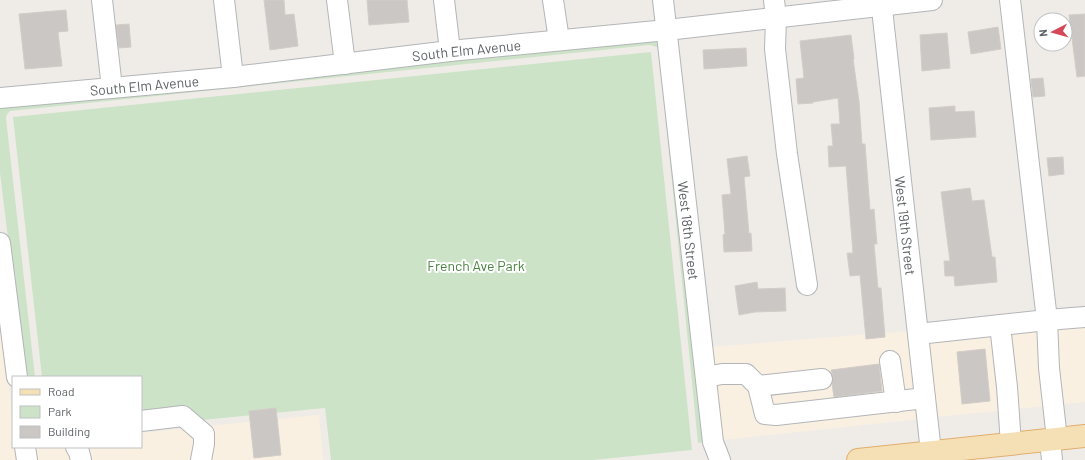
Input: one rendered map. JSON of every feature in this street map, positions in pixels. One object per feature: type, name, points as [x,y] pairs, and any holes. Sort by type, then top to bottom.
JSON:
[{"type":"main road","points":[[858,460],[1011,444],[1053,446],[1085,436]]},
{"type":"street","points":[[102,0],[112,88]]},
{"type":"street","points":[[224,0],[232,77]]},
{"type":"street","points":[[337,0],[344,64]]},
{"type":"street","points":[[444,0],[450,51]]},
{"type":"street","points":[[553,0],[560,40]]},
{"type":"street","name":"West 18th Street","points":[[663,0],[713,442],[720,460]]},
{"type":"street","name":"South Elm Avenue","points":[[0,98],[232,77],[450,51],[667,30],[775,9],[932,0]]},
{"type":"street","points":[[1010,0],[1047,320],[1053,446]]},
{"type":"street","name":"West 19th Street","points":[[882,3],[931,452]]},
{"type":"street","points":[[775,9],[775,49],[787,154],[807,285]]},
{"type":"street","points":[[0,242],[17,376]]},
{"type":"street","points":[[918,334],[1085,317]]},
{"type":"street","points":[[1000,325],[1007,387],[1011,444]]},
{"type":"street","points":[[890,361],[896,402]]},
{"type":"street","points":[[706,377],[722,374],[746,374],[758,386],[764,414],[776,415],[925,398]]},
{"type":"street","points":[[758,386],[822,379]]},
{"type":"street","points":[[142,421],[183,416],[204,434],[201,460]]},
{"type":"street","points":[[25,448],[27,460]]},
{"type":"street","points":[[77,448],[81,460]]},
{"type":"shaded area","points":[[0,315],[12,412],[12,448],[16,448],[18,460],[0,460]]},
{"type":"shaded area","points":[[1085,316],[1085,402],[936,417],[926,329]]},
{"type":"shaded area","points":[[909,331],[919,419],[722,440],[711,347]]},
{"type":"shaded area","points":[[319,415],[323,460],[35,460],[34,448],[142,448],[142,433]]},
{"type":"green space","points":[[659,38],[705,442],[698,443],[659,51],[657,47],[650,45],[10,111],[6,118],[35,376],[25,376],[0,173],[0,106]]},
{"type":"green space","name":"French Ave Park","points":[[651,52],[692,450],[593,460],[331,460],[325,408],[142,426],[142,376],[42,376],[13,117]]},
{"type":"building","points":[[264,0],[284,0],[285,15],[294,14],[298,46],[270,50]]},
{"type":"building","points":[[367,0],[407,0],[409,22],[369,25]]},
{"type":"building","points":[[66,10],[68,31],[58,32],[62,66],[25,69],[19,14]]},
{"type":"building","points":[[1085,14],[1085,76],[1077,77],[1073,46],[1073,15]]},
{"type":"building","points":[[129,24],[131,47],[119,48],[116,25]]},
{"type":"building","points":[[998,27],[1001,49],[971,54],[968,32]]},
{"type":"building","points":[[947,33],[950,68],[922,71],[920,35]]},
{"type":"building","points":[[851,35],[859,101],[862,144],[865,144],[870,210],[874,209],[877,244],[874,244],[878,288],[881,288],[885,337],[866,339],[860,275],[850,276],[847,253],[853,253],[846,166],[829,167],[828,146],[833,146],[831,124],[840,124],[838,98],[813,103],[798,104],[796,79],[804,78],[800,41]]},
{"type":"building","points":[[746,48],[747,66],[704,69],[703,50]]},
{"type":"building","points":[[1043,78],[1045,96],[1033,97],[1031,79]]},
{"type":"building","points":[[955,106],[955,112],[974,111],[976,137],[931,140],[929,108]]},
{"type":"building","points":[[747,156],[750,176],[744,177],[752,251],[724,252],[723,235],[725,234],[722,195],[731,194],[727,159]]},
{"type":"building","points":[[1063,157],[1064,174],[1049,176],[1047,158]]},
{"type":"building","points":[[970,188],[972,201],[984,200],[992,257],[995,257],[997,282],[955,286],[954,276],[945,276],[944,261],[950,261],[941,192]]},
{"type":"building","points":[[757,282],[758,289],[785,288],[786,311],[755,312],[739,315],[735,286]]},
{"type":"building","points":[[985,349],[990,401],[962,404],[957,352]]},
{"type":"building","points":[[879,364],[882,391],[834,397],[832,384],[833,377],[831,370]]},
{"type":"building","points":[[276,408],[281,455],[254,458],[249,411]]}]
